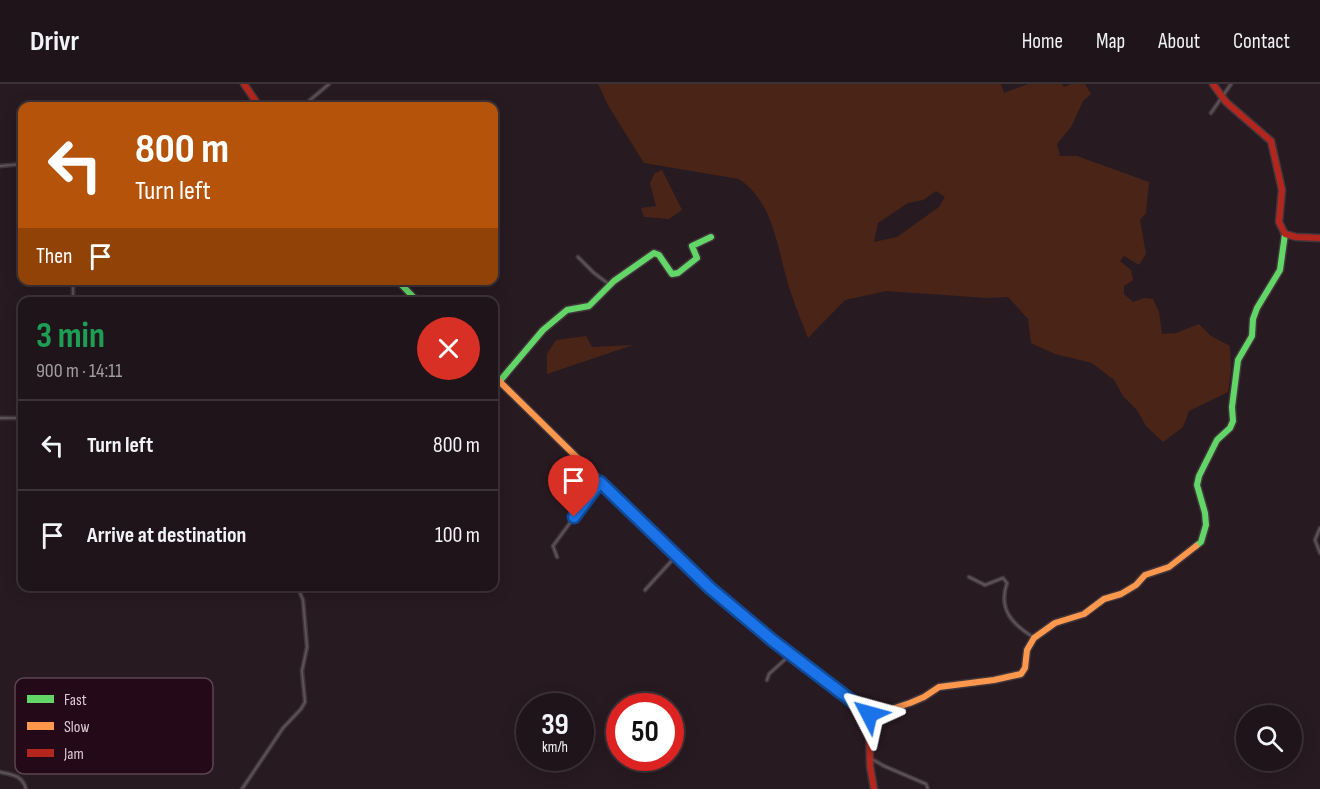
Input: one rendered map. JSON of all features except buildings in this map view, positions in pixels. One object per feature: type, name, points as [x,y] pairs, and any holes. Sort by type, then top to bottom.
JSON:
[{"type":"street","points":[[244,84],[256,102]]},
{"type":"street","points":[[308,102],[329,84]]},
{"type":"street","points":[[870,716],[910,703],[939,687],[1017,675],[1025,668],[1027,650],[1034,638],[1063,619],[1080,617],[1104,599],[1122,594],[1136,585],[1145,575],[1169,567],[1201,542],[1206,525],[1197,485],[1199,476],[1217,440],[1230,428],[1233,421],[1232,407],[1238,360],[1252,336],[1253,319],[1257,308],[1280,270],[1285,234],[1279,222],[1282,189],[1270,141],[1223,98],[1213,84]]},
{"type":"street","points":[[1211,113],[1232,84]]},
{"type":"street","points":[[0,166],[18,164]]},
{"type":"street","points":[[1285,234],[1320,238]]},
{"type":"street","points":[[498,379],[543,330],[567,310],[589,306],[610,285],[654,253],[659,255],[672,274],[678,273],[697,258],[692,246],[711,237]]},
{"type":"street","points":[[578,256],[594,273],[610,285]]},
{"type":"street","points":[[402,285],[413,297]]},
{"type":"street","points":[[73,288],[73,297]]},
{"type":"street","points":[[498,383],[728,604],[870,716]]},
{"type":"street","points":[[0,418],[18,418]]},
{"type":"street","points":[[557,557],[553,546],[600,482]]},
{"type":"street","points":[[1320,528],[1315,540],[1320,553]]},
{"type":"street","points":[[645,590],[676,556]]},
{"type":"street","points":[[969,577],[985,585],[1003,578],[1007,583],[1002,596],[1007,611],[1011,618],[1034,638]]},
{"type":"street","points":[[242,789],[282,728],[305,702],[302,671],[307,647],[303,600],[299,591]]},
{"type":"street","points":[[767,680],[769,674],[791,654]]},
{"type":"street","points":[[870,716],[870,758],[874,789]]},
{"type":"street","points":[[870,758],[926,784],[928,789]]},
{"type":"street","points":[[0,772],[23,779],[26,789]]},
{"type":"shaded area","points":[[598,84],[1001,84],[1004,93],[1028,84],[1062,84],[1064,87],[1071,84],[1085,84],[1091,94],[1083,101],[1071,127],[1057,144],[1060,156],[1077,156],[1149,182],[1146,213],[1140,220],[1146,254],[1139,265],[1124,256],[1120,261],[1131,270],[1133,280],[1124,286],[1124,294],[1133,302],[1144,298],[1153,299],[1159,312],[1162,334],[1176,333],[1199,324],[1211,336],[1230,346],[1231,370],[1228,392],[1189,411],[1183,427],[1163,442],[1146,426],[1114,380],[1092,363],[1055,354],[1031,343],[1028,319],[1008,297],[988,298],[886,291],[845,300],[808,338],[790,290],[774,230],[761,202],[751,189],[739,179],[644,163],[609,107]],"holes":[[[936,191],[945,197],[939,207],[897,237],[874,242],[878,223],[908,203],[923,200]]]},
{"type":"shaded area","points":[[662,170],[682,210],[669,219],[644,217],[641,208],[656,206],[650,183],[655,173]]},
{"type":"shaded area","points":[[586,336],[592,347],[633,345],[547,374],[547,354],[556,340]]},
{"type":"traffic: fast","points":[[1196,546],[1201,542],[1206,525],[1197,485],[1199,476],[1217,440],[1230,428],[1233,421],[1232,407],[1238,360],[1252,336],[1253,319],[1257,308],[1280,270],[1285,234]]},
{"type":"traffic: fast","points":[[499,382],[543,330],[567,310],[589,306],[614,281],[654,253],[659,255],[672,274],[678,273],[697,258],[692,246],[711,237]]},
{"type":"traffic: fast","points":[[402,285],[413,297]]},
{"type":"traffic: slow","points":[[498,380],[710,588]]},
{"type":"traffic: slow","points":[[870,716],[910,703],[939,687],[1021,674],[1025,668],[1027,650],[1034,638],[1055,623],[1084,614],[1104,599],[1121,594],[1136,585],[1145,575],[1169,567],[1196,546]]},
{"type":"traffic: jam","points":[[244,84],[256,102]]},
{"type":"traffic: jam","points":[[1213,84],[1226,102],[1271,141],[1282,190],[1279,222],[1285,234],[1320,238]]},
{"type":"traffic: jam","points":[[710,588],[772,640],[869,714],[870,766],[874,789]]},
{"type":"route","points":[[574,517],[600,482],[710,588],[772,640],[869,714]]}]
